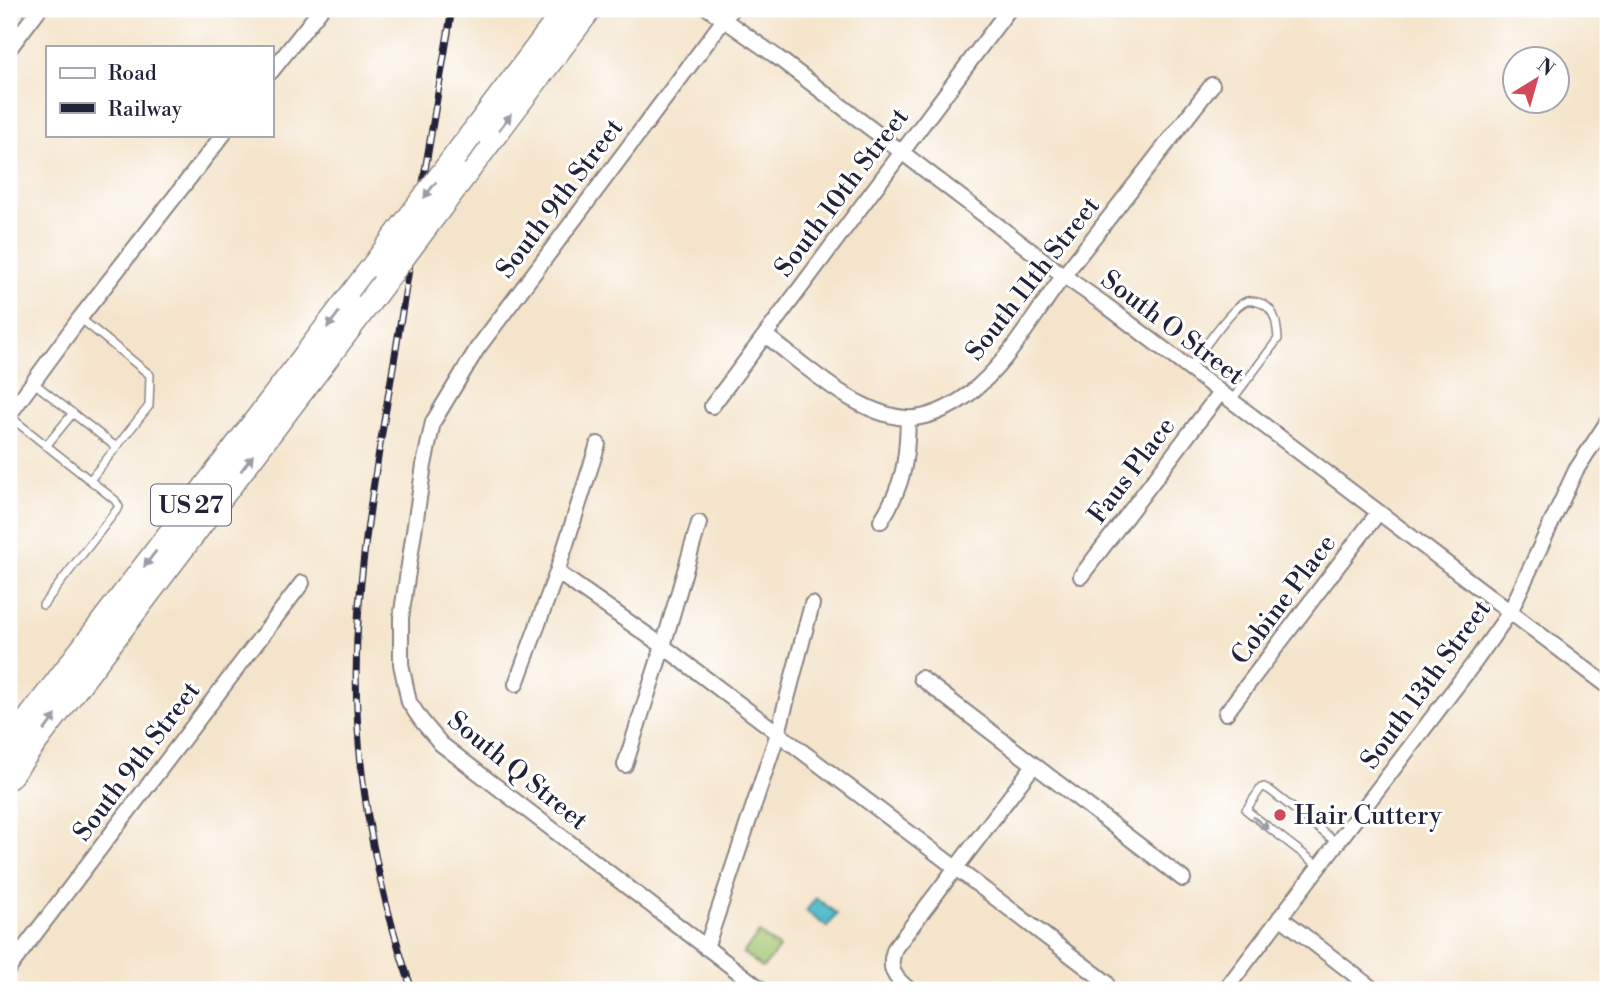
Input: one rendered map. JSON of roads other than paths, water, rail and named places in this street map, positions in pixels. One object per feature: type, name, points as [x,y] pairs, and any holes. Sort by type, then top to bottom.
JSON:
[{"type":"highway","name":"US 27","points":[[9,744],[566,9]]},
{"type":"highway","name":"US 27","points":[[9,777],[590,9]]},
{"type":"street","points":[[9,49],[39,9]]},
{"type":"street","points":[[273,69],[321,9]]},
{"type":"street","name":"South O Street","points":[[709,9],[728,14],[776,57],[1608,685]]},
{"type":"street","name":"South 10th Street","points":[[712,406],[1009,9]]},
{"type":"street","name":"South 9th Street","points":[[433,422],[477,349],[728,14]]},
{"type":"street","name":"South 11th Street","points":[[908,418],[927,415],[968,395],[1005,358],[1064,276],[1212,85]]},
{"type":"street","points":[[9,416],[80,318],[222,136]]},
{"type":"street","points":[[765,335],[850,399],[873,409],[908,418],[902,479],[895,498],[881,521]]},
{"type":"street","name":"Faus Place","points":[[1081,576],[1226,397]]},
{"type":"street","name":"South 13th Street","points":[[1225,990],[1510,612],[1576,470],[1608,421]]},
{"type":"street","name":"South Q Street","points":[[433,422],[401,618],[401,664],[409,702],[441,744],[762,990]]},
{"type":"street","points":[[516,684],[557,572],[598,444]]},
{"type":"street","name":"Cobine Place","points":[[1226,713],[1378,513]]},
{"type":"street","points":[[625,765],[699,523]]},
{"type":"street","points":[[557,572],[663,646],[1106,982]]},
{"type":"street","name":"South 9th Street","points":[[9,968],[302,583]]},
{"type":"street","points":[[706,948],[778,733],[812,604]]},
{"type":"street","points":[[921,678],[1183,879]]},
{"type":"street","points":[[910,990],[897,980],[891,968],[895,948],[1034,765]]},
{"type":"street","points":[[1280,917],[1374,990]]},
{"type":"lane","points":[[1189,369],[1234,311],[1245,302],[1255,301],[1268,306],[1276,322],[1278,338],[1226,397]]},
{"type":"lane","points":[[80,318],[150,375],[149,406],[90,480]]},
{"type":"lane","points":[[34,383],[116,447]]},
{"type":"lane","points":[[46,446],[73,413]]},
{"type":"lane","points":[[9,416],[118,502],[119,507],[43,605]]},
{"type":"lane","points":[[1319,866],[1246,810],[1261,788],[1271,791],[1337,843]]},
{"type":"water","points":[[816,898],[837,914],[827,927],[806,911]]},
{"type":"railway","points":[[412,990],[384,896],[374,849],[360,752],[356,654],[370,506],[452,9]]},
{"type":"place","name":"Hair Cuttery","points":[[1280,815]]}]
